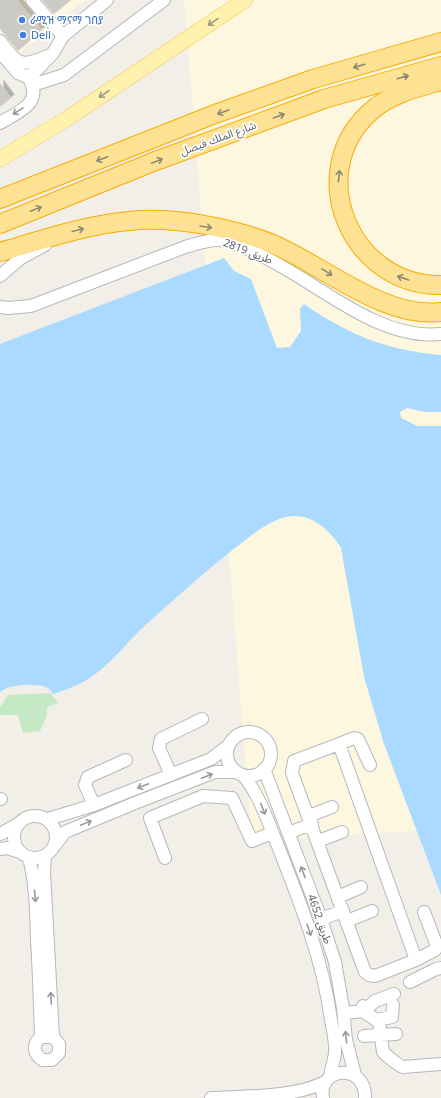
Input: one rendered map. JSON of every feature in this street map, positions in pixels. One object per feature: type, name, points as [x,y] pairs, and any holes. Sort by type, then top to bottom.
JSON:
[{"type":"highway","name":"شارع الملك فيصل","points":[[0,199],[215,114],[313,79],[439,42]]},
{"type":"highway","name":"شارع الملك فيصل","points":[[0,224],[218,137],[324,99],[441,66]]},
{"type":"highway","points":[[441,81],[390,98],[370,112],[353,132],[345,149],[338,180],[340,204],[345,219],[360,247],[377,263],[396,276],[417,283],[441,285]]},
{"type":"highway","points":[[0,252],[54,236],[96,226],[131,220],[170,221],[239,232],[275,245],[315,265],[363,294],[406,310],[429,314],[441,312]]},
{"type":"main road","points":[[0,159],[71,116],[245,0]]},
{"type":"street","points":[[32,0],[63,36]]},
{"type":"street","points":[[21,75],[33,74],[53,53],[63,36],[107,0]]},
{"type":"street","points":[[31,83],[40,83],[64,75],[164,0]]},
{"type":"street","points":[[0,41],[14,59],[22,63],[34,62],[53,53]]},
{"type":"street","points":[[0,123],[29,104],[33,99],[31,83],[28,77],[21,75],[2,58]]},
{"type":"street","points":[[0,276],[12,265],[43,246],[54,236]]},
{"type":"street","name":"طريق 2819","points":[[0,307],[8,308],[31,306],[185,247],[200,242],[219,240],[232,243],[275,262],[368,319],[392,327],[416,332],[441,334]]},
{"type":"street","points":[[171,775],[159,748],[161,739],[202,720]]},
{"type":"street","points":[[0,834],[23,820],[35,816],[48,819],[94,805],[211,759],[240,734],[247,732],[257,734],[263,738],[270,748],[271,754],[269,762],[258,774],[215,772],[65,832],[51,852],[45,856],[34,859],[7,848],[0,849]]},
{"type":"street","points":[[370,765],[358,739],[352,739],[294,761],[292,764],[292,773],[365,972],[369,975],[375,976],[416,960],[435,950],[437,946],[424,912]]},
{"type":"street","points":[[339,744],[416,960]]},
{"type":"street","points":[[229,745],[227,754],[228,761],[240,774]]},
{"type":"street","points":[[94,805],[86,785],[88,777],[126,760]]},
{"type":"street","name":"طريق 4652","points":[[264,769],[321,919],[335,962],[343,1010],[346,1040],[355,1075],[361,1081],[365,1090],[365,1098]]},
{"type":"street","name":"طريق 4652","points":[[240,774],[250,783],[260,803],[295,888],[326,987],[335,1054],[323,1088],[322,1098]]},
{"type":"street","points":[[165,858],[150,818],[203,796],[232,798],[252,841],[272,833]]},
{"type":"street","points":[[288,833],[332,807]]},
{"type":"street","points":[[48,819],[56,831],[55,845]]},
{"type":"street","points":[[18,824],[14,839],[16,846],[24,855],[33,873],[47,1037],[45,856]]},
{"type":"street","points":[[318,842],[342,832]]},
{"type":"street","points":[[338,896],[361,887]]},
{"type":"street","points":[[321,919],[372,911]]},
{"type":"street","points":[[410,982],[441,968]]},
{"type":"street","points":[[364,1009],[375,995],[392,996],[392,1017],[377,1020]]},
{"type":"street","points":[[343,1010],[364,1009],[377,1020],[380,1025],[383,1052],[399,1066],[441,1064]]},
{"type":"street","points":[[364,1036],[396,1034]]},
{"type":"street","points":[[211,1098],[296,1093],[311,1089],[337,1073],[346,1072],[355,1075]]},
{"type":"street","points":[[296,1093],[314,1098]]},
{"type":"shaded area","points":[[0,0],[85,0],[14,57],[0,40]]},
{"type":"shaded area","points":[[184,0],[441,0],[441,829],[252,841]]},
{"type":"green space","points":[[50,693],[58,703],[47,707],[47,715],[40,731],[23,733],[18,715],[0,715],[0,707],[8,695]]},
{"type":"water","points":[[224,258],[234,271],[251,279],[277,348],[290,347],[301,331],[300,309],[304,304],[337,324],[385,345],[421,353],[441,355],[441,412],[425,412],[407,408],[400,412],[401,418],[417,426],[441,426],[441,895],[384,744],[364,677],[341,548],[331,534],[311,520],[295,516],[286,517],[272,522],[259,530],[187,588],[140,630],[107,665],[85,681],[53,694],[46,687],[29,685],[9,687],[0,692],[0,344]]},
{"type":"building","points":[[0,0],[17,0],[42,30],[18,51],[0,29]]},
{"type":"building","points":[[42,0],[71,0],[54,14]]},
{"type":"building","points":[[0,83],[11,98],[0,107]]},
{"type":"place","name":"ራሚዝ ማናማ ገበያ","points":[[22,20]]},
{"type":"place","name":"Dell","points":[[23,35]]}]
